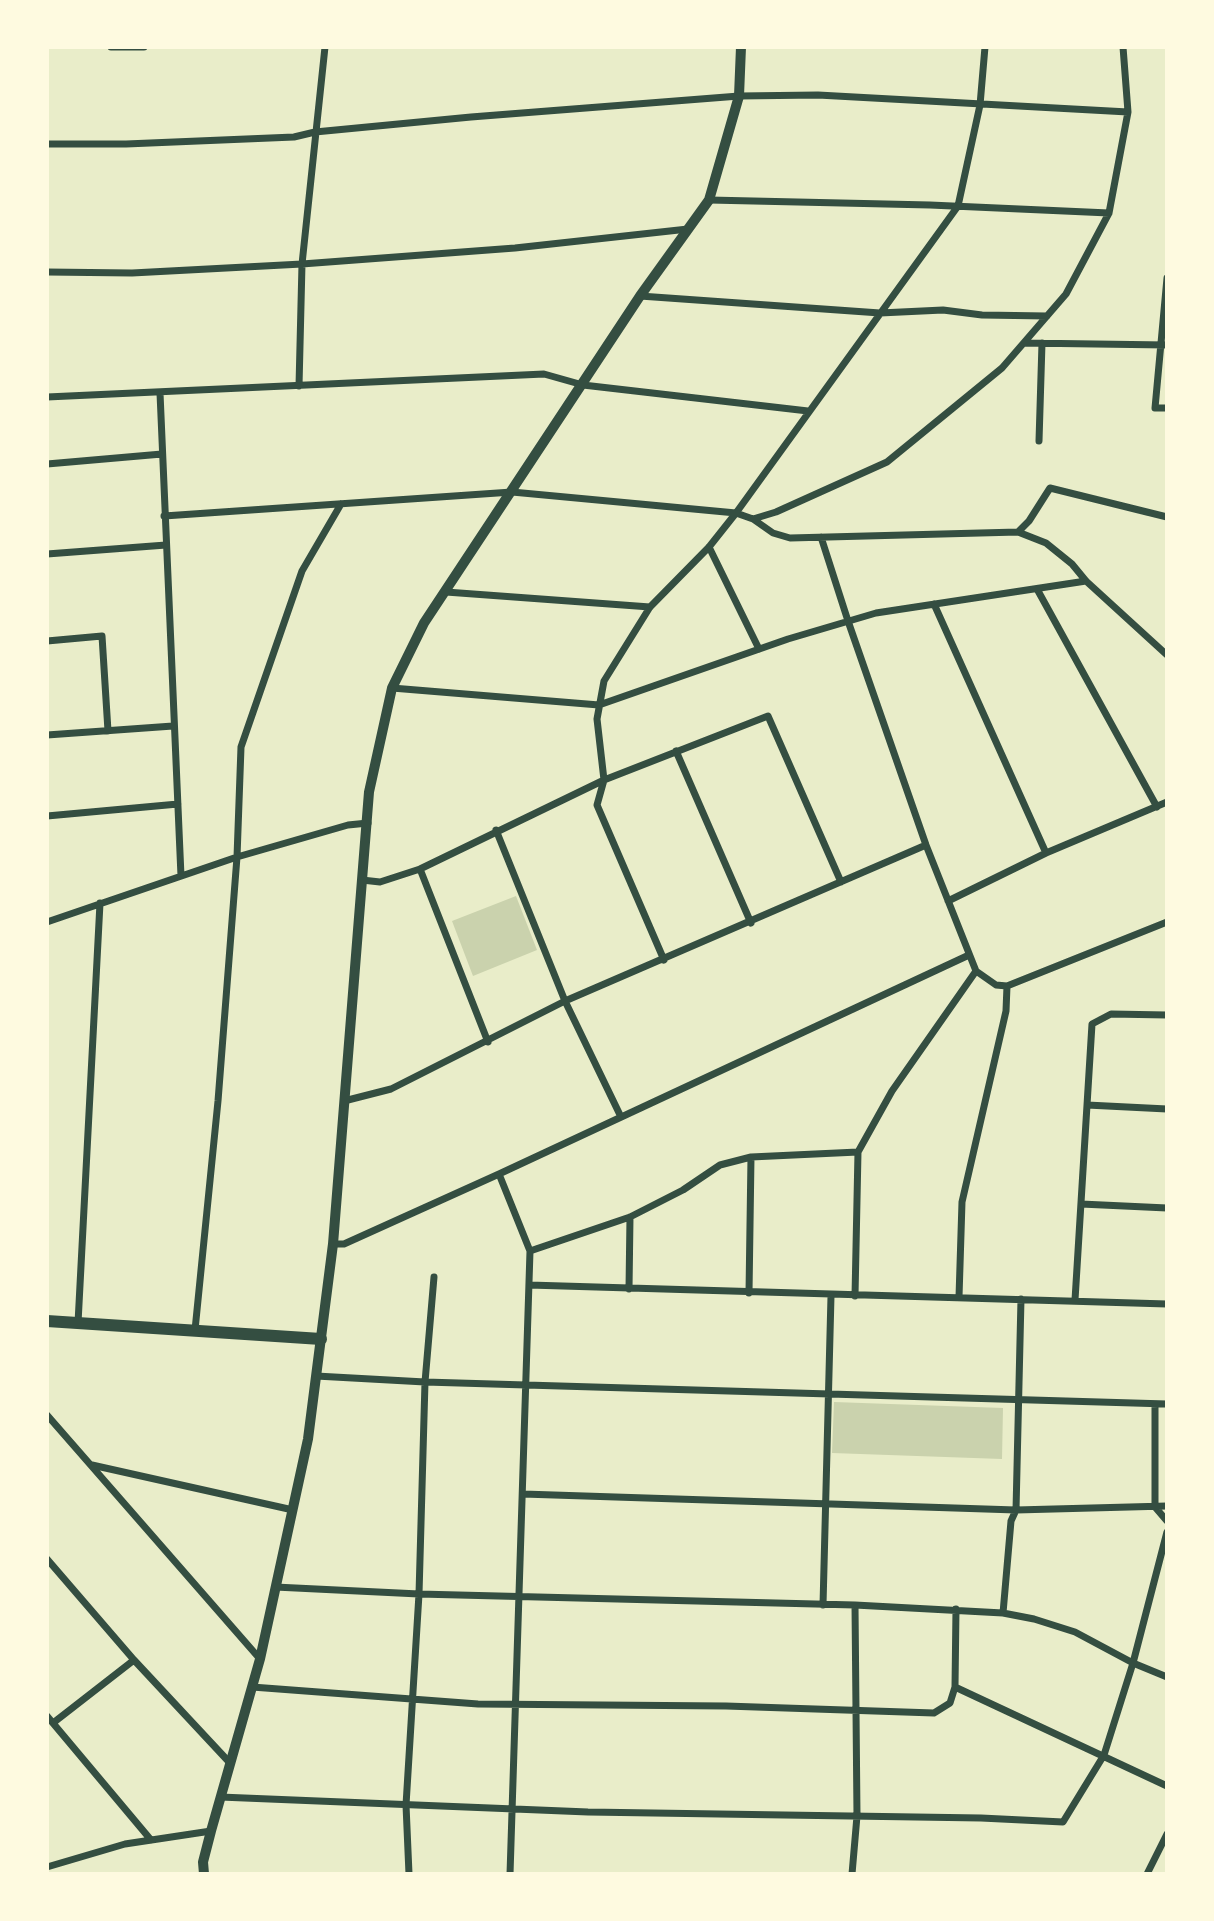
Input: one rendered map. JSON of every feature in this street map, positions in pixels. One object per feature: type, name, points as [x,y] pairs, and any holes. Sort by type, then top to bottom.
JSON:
[{"type":"main road","points":[[47,1321],[321,1339]]},
{"type":"street","points":[[111,47],[144,47]]},
{"type":"street","points":[[299,386],[302,264],[326,47]]},
{"type":"street","points":[[204,1874],[203,1862],[211,1831],[260,1659],[308,1439],[333,1244],[369,792],[392,688],[424,623],[640,296],[709,200],[739,96],[741,47]]},
{"type":"street","points":[[664,960],[597,805],[604,780],[597,719],[604,681],[650,607],[709,547],[736,513],[958,206],[980,105],[985,47]]},
{"type":"street","points":[[753,519],[776,512],[887,462],[1002,368],[1066,294],[1109,214],[1128,112],[1123,47]]},
{"type":"street","points":[[47,144],[280,138],[315,132],[471,117],[739,96],[818,95],[1128,112]]},
{"type":"street","points":[[709,200],[958,206],[1109,214]]},
{"type":"street","points":[[47,272],[132,273],[302,264],[515,248],[688,229]]},
{"type":"street","points":[[1167,278],[1163,345],[1155,408],[1167,408]]},
{"type":"street","points":[[640,296],[880,313],[943,310],[982,315],[1047,316]]},
{"type":"street","points":[[1024,343],[1163,345]]},
{"type":"street","points":[[1039,441],[1042,343]]},
{"type":"street","points":[[47,397],[544,373],[583,384],[808,411]]},
{"type":"street","points":[[160,393],[181,876]]},
{"type":"street","points":[[47,464],[162,454]]},
{"type":"street","points":[[1018,532],[1029,521],[1050,488],[1167,517]]},
{"type":"street","points":[[164,516],[512,492],[736,513],[753,519],[773,533],[790,538],[1018,532],[1046,543],[1072,564],[1086,581],[1167,655]]},
{"type":"street","points":[[195,1330],[218,1101],[237,857],[241,747],[302,571],[341,503]]},
{"type":"street","points":[[821,537],[926,845],[976,971],[996,985],[1007,986],[1167,922]]},
{"type":"street","points":[[47,554],[166,545]]},
{"type":"street","points":[[709,547],[759,649]]},
{"type":"street","points":[[392,688],[599,705],[759,649],[876,612],[1086,581]]},
{"type":"street","points":[[1037,589],[1157,807]]},
{"type":"street","points":[[446,592],[650,607]]},
{"type":"street","points":[[934,604],[1046,853]]},
{"type":"street","points":[[47,641],[102,636],[108,730]]},
{"type":"street","points":[[362,880],[380,882],[420,869],[604,780],[768,716],[841,882]]},
{"type":"street","points":[[47,735],[173,726]]},
{"type":"street","points":[[676,751],[751,922]]},
{"type":"street","points":[[947,901],[1046,853],[1167,802]]},
{"type":"street","points":[[47,816],[178,804]]},
{"type":"street","points":[[47,922],[237,857],[348,825],[368,823]]},
{"type":"street","points":[[496,830],[565,1001],[621,1117]]},
{"type":"street","points":[[344,1101],[391,1089],[565,1001],[926,845]]},
{"type":"street","points":[[420,869],[488,1042]]},
{"type":"street","points":[[78,1323],[100,903]]},
{"type":"street","points":[[333,1244],[344,1244],[499,1174],[969,955]]},
{"type":"street","points":[[855,1296],[858,1152],[892,1091],[976,971]]},
{"type":"street","points":[[959,1297],[962,1202],[1006,1011],[1007,986]]},
{"type":"street","points":[[1076,1300],[1092,1024],[1111,1014],[1167,1015]]},
{"type":"street","points":[[1087,1105],[1167,1108]]},
{"type":"street","points":[[530,1251],[629,1217],[683,1190],[720,1165],[751,1157],[858,1152]]},
{"type":"street","points":[[749,1293],[751,1157]]},
{"type":"street","points":[[499,1174],[530,1251],[510,1874]]},
{"type":"street","points":[[1081,1204],[1167,1208]]},
{"type":"street","points":[[629,1217],[629,1289]]},
{"type":"street","points":[[409,1874],[406,1805],[415,1699],[425,1382],[434,1277]]},
{"type":"street","points":[[529,1285],[1167,1304]]},
{"type":"street","points":[[823,1605],[831,1296]]},
{"type":"street","points":[[1003,1612],[1011,1521],[1016,1510],[1021,1299]]},
{"type":"street","points":[[316,1376],[425,1382],[1167,1404]]},
{"type":"street","points":[[1155,1405],[1155,1507],[1167,1521]]},
{"type":"street","points":[[47,1415],[260,1659]]},
{"type":"street","points":[[91,1465],[293,1510]]},
{"type":"street","points":[[523,1494],[1016,1510],[1167,1506]]},
{"type":"street","points":[[220,1797],[512,1809],[1063,1822],[1104,1755],[1133,1663],[1167,1532]]},
{"type":"street","points":[[47,1559],[134,1660],[230,1763]]},
{"type":"street","points":[[1157,1570],[1167,1574]]},
{"type":"street","points":[[275,1587],[1003,1612],[1075,1632],[1133,1663],[1167,1677]]},
{"type":"street","points":[[852,1874],[857,1816],[855,1605]]},
{"type":"street","points":[[252,1687],[516,1704],[934,1713],[950,1703],[955,1687],[956,1609]]},
{"type":"street","points":[[134,1660],[50,1719],[151,1840]]},
{"type":"street","points":[[955,1687],[1167,1786]]},
{"type":"street","points":[[47,1867],[125,1844],[211,1831]]},
{"type":"street","points":[[1147,1874],[1167,1834]]},
{"type":"green space","points":[[516,896],[537,950],[473,976],[452,921]]},
{"type":"green space","points":[[834,1402],[1003,1408],[1002,1459],[832,1453]]}]
